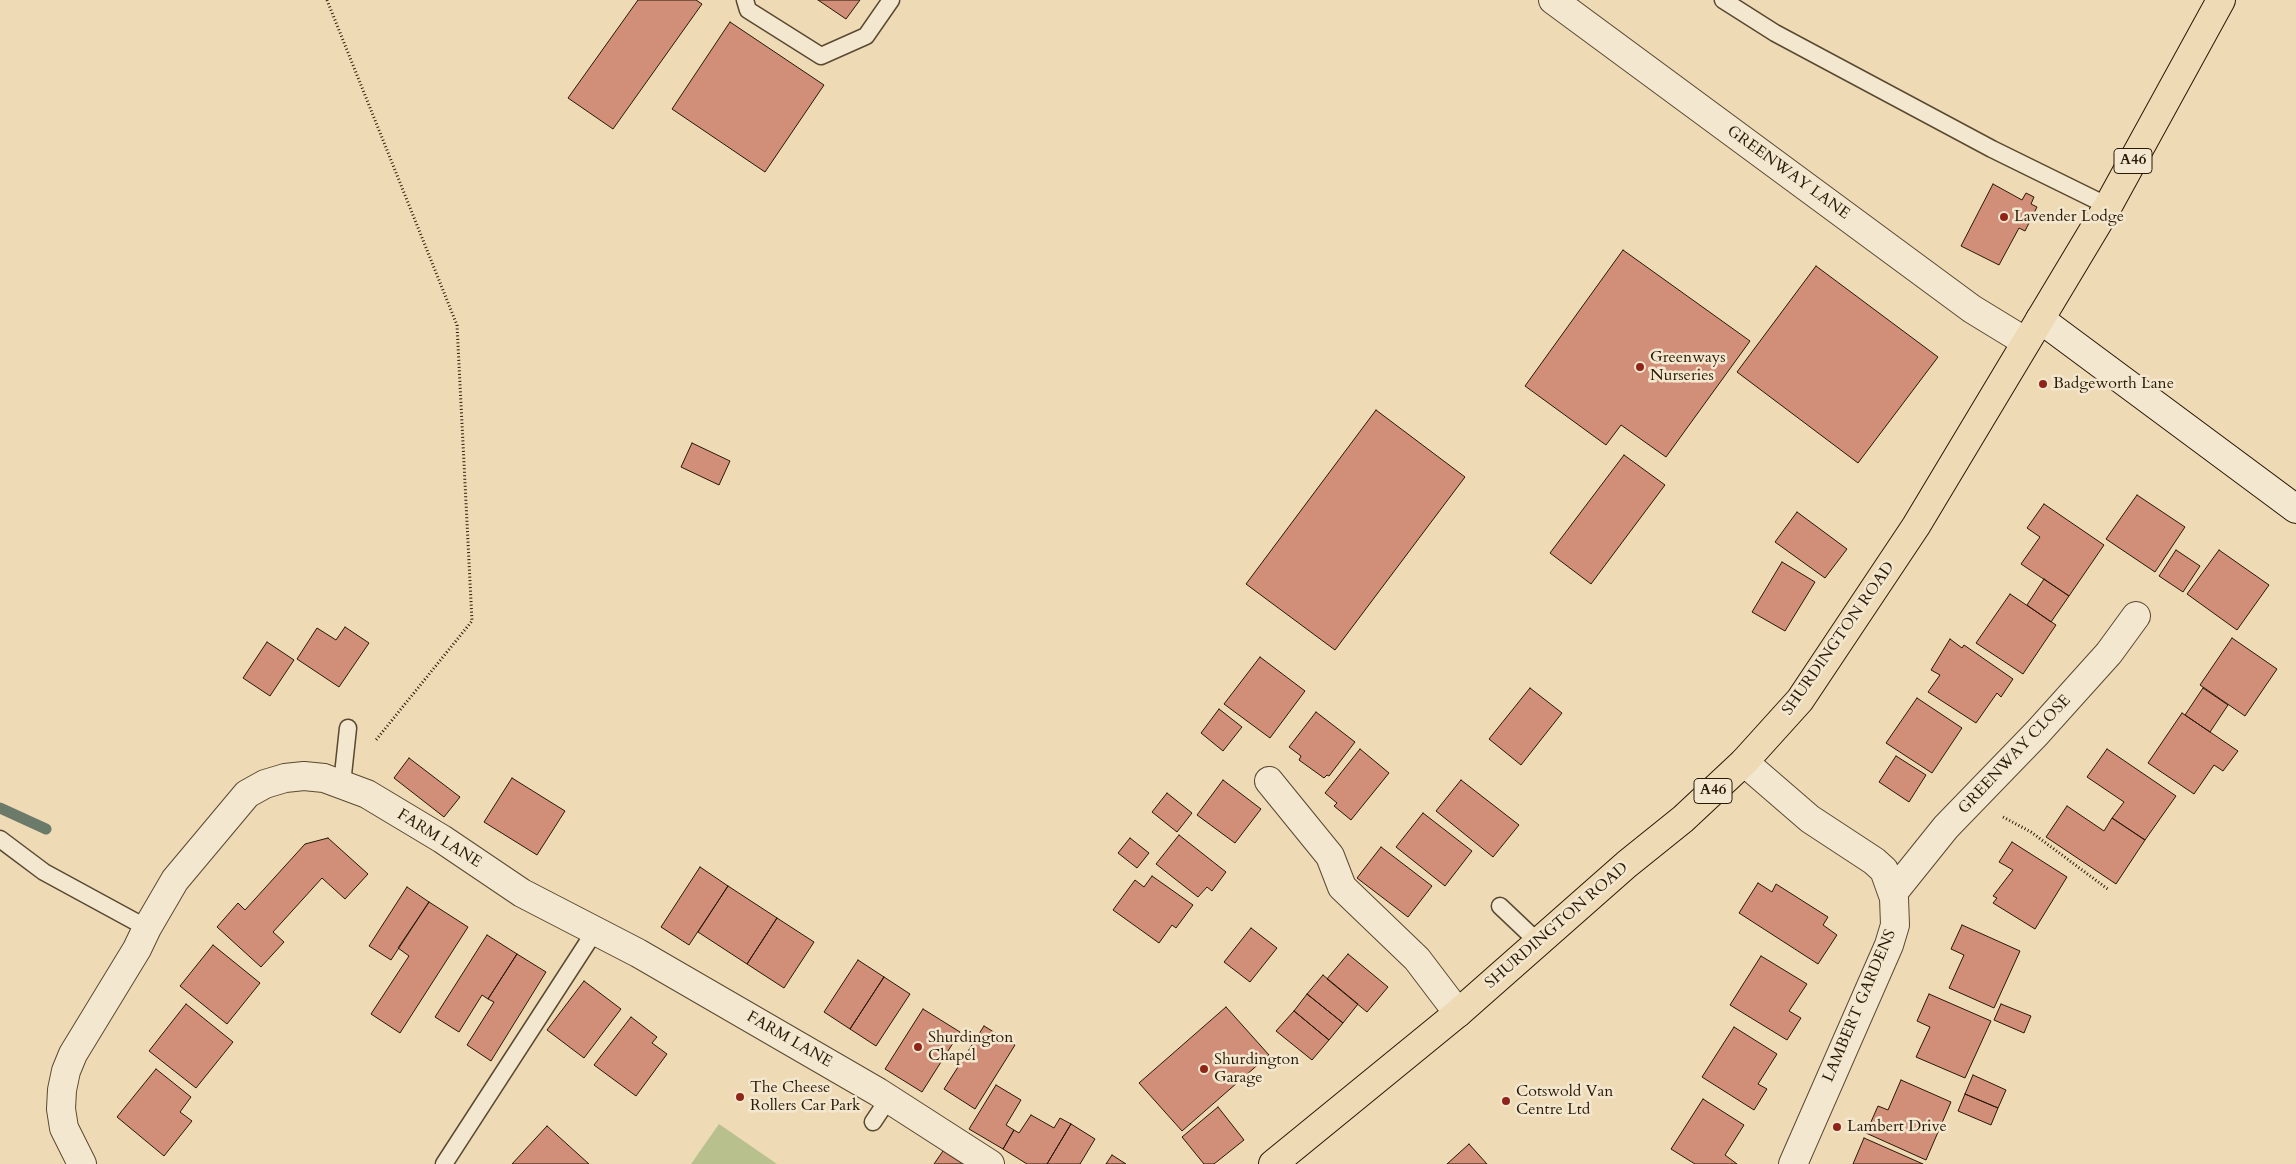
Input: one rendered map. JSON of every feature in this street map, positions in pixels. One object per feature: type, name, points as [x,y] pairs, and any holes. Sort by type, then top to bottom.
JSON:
[{"type":"main road","name":"SHURDINGTON ROAD","points":[[1273,1164],[1458,1013],[1627,864],[1683,819],[1744,762],[1800,700],[1916,526],[2108,206],[2221,0]]},
{"type":"street","name":"GREENWAY LANE","points":[[1553,0],[1972,309],[2033,331]]},
{"type":"street","points":[[2033,331],[2296,509]]},
{"type":"street","name":"GREENWAY CLOSE","points":[[1893,893],[1946,827],[2037,733],[2109,653],[2136,616]]},
{"type":"street","name":"LAMBERT GARDENS","points":[[1744,762],[1810,819],[1874,861],[1884,870],[1893,893],[1895,925],[1888,945],[1793,1164]]},
{"type":"street","name":"FARM LANE","points":[[82,1164],[64,1128],[62,1099],[66,1071],[73,1054],[137,949],[175,880],[247,794],[265,784],[286,778],[304,776],[324,778],[367,794],[442,839],[522,893],[638,953],[888,1098],[990,1164]]},
{"type":"street","points":[[1269,781],[1330,856],[1342,887],[1417,959],[1458,1013]]},
{"type":"lane","points":[[745,0],[748,10],[821,56],[866,36],[891,0]]},
{"type":"lane","points":[[1723,0],[1775,33],[1992,149],[2108,206]]},
{"type":"lane","points":[[342,784],[348,728]]},
{"type":"lane","points":[[0,839],[44,872],[147,928]]},
{"type":"lane","points":[[1500,906],[1538,942]]},
{"type":"lane","points":[[444,1164],[595,931]]},
{"type":"lane","points":[[873,1122],[888,1098]]},
{"type":"path","points":[[327,0],[457,325],[472,621],[404,708],[371,745],[342,784]]},
{"type":"path","points":[[1996,814],[2031,832],[2110,890]]},
{"type":"green space","points":[[719,1124],[777,1164],[691,1164]]},
{"type":"building","points":[[638,0],[696,0],[702,4],[613,129],[568,98]]},
{"type":"building","points":[[818,0],[860,0],[846,19]]},
{"type":"building","points":[[730,22],[824,85],[765,172],[672,109]]},
{"type":"building","name":"Lavender Lodge","points":[[1993,184],[2022,200],[2026,193],[2034,197],[2031,204],[2037,207],[2025,231],[2019,228],[1999,265],[1961,246]]},
{"type":"building","points":[[1623,250],[1750,341],[1666,457],[1621,425],[1606,445],[1525,386]]},
{"type":"building","points":[[1816,266],[1938,357],[1858,463],[1737,372]]},
{"type":"building","points":[[1376,410],[1465,477],[1335,650],[1246,584]]},
{"type":"building","points":[[692,443],[730,461],[719,485],[681,467]]},
{"type":"building","points":[[1624,455],[1665,485],[1591,584],[1550,553]]},
{"type":"building","points":[[2137,495],[2185,527],[2155,572],[2106,539]]},
{"type":"building","points":[[2044,504],[2104,545],[2069,596],[2021,564],[2040,537],[2027,528]]},
{"type":"building","points":[[1797,512],[1847,549],[1825,578],[1775,542]]},
{"type":"building","points":[[2176,550],[2200,566],[2183,592],[2159,576]]},
{"type":"building","points":[[2219,550],[2269,585],[2237,630],[2187,594]]},
{"type":"building","points":[[1782,562],[1815,582],[1785,631],[1752,612]]},
{"type":"building","points":[[2044,579],[2069,596],[2051,622],[2027,605]]},
{"type":"building","points":[[2010,594],[2056,625],[2023,674],[1976,643]]},
{"type":"building","points":[[345,627],[369,643],[339,687],[297,659],[317,628],[336,640]]},
{"type":"building","points":[[2232,638],[2277,669],[2245,716],[2200,685]]},
{"type":"building","points":[[1950,639],[1962,648],[1964,645],[2013,679],[2001,697],[1997,693],[1976,723],[1928,692],[1940,675],[1931,670]]},
{"type":"building","points":[[267,642],[294,660],[270,696],[243,678]]},
{"type":"building","points":[[1260,657],[1305,691],[1270,738],[1224,704]]},
{"type":"building","points":[[1530,688],[1562,713],[1521,765],[1489,739]]},
{"type":"building","points":[[2203,688],[2228,705],[2210,732],[2185,715]]},
{"type":"building","points":[[1917,698],[1962,728],[1932,773],[1886,743]]},
{"type":"building","points":[[1219,709],[1242,727],[1223,751],[1201,733]]},
{"type":"building","points":[[1316,712],[1355,742],[1329,776],[1327,775],[1324,778],[1299,760],[1301,756],[1289,747]]},
{"type":"building","points":[[2182,713],[2238,751],[2223,771],[2214,765],[2194,794],[2148,763]]},
{"type":"building","points":[[1360,749],[1389,773],[1351,820],[1334,806],[1337,803],[1325,793]]},
{"type":"building","points":[[2107,749],[2176,796],[2145,840],[2112,818],[2124,802],[2087,777]]},
{"type":"building","points":[[1896,756],[1926,775],[1909,802],[1879,782]]},
{"type":"building","points":[[409,758],[460,797],[444,817],[394,778]]},
{"type":"building","points":[[512,778],[565,811],[537,855],[484,822]]},
{"type":"building","points":[[1223,780],[1261,809],[1235,843],[1197,815]]},
{"type":"building","points":[[1461,780],[1519,825],[1493,857],[1436,811]]},
{"type":"building","points":[[1167,793],[1192,813],[1177,832],[1152,812]]},
{"type":"building","points":[[2067,806],[2104,831],[2112,818],[2145,840],[2116,884],[2046,837]]},
{"type":"building","points":[[1423,813],[1472,851],[1445,886],[1396,847]]},
{"type":"building","points":[[1179,835],[1226,872],[1212,891],[1207,887],[1198,897],[1156,864]]},
{"type":"building","points":[[328,838],[368,874],[345,899],[322,878],[273,932],[284,942],[261,967],[217,927],[238,903],[245,910],[305,844]]},
{"type":"building","points":[[1130,838],[1149,853],[1137,868],[1118,853]]},
{"type":"building","points":[[2012,842],[2067,877],[2035,929],[1993,903],[1997,898],[1993,896],[2013,870],[1999,862]]},
{"type":"building","points":[[1381,847],[1432,886],[1408,917],[1357,878]]},
{"type":"building","points":[[700,867],[728,886],[689,945],[661,927]]},
{"type":"building","points":[[1152,876],[1193,905],[1176,928],[1172,925],[1159,943],[1113,910],[1135,880],[1144,887]]},
{"type":"building","points":[[1758,883],[1772,892],[1776,884],[1828,917],[1823,925],[1837,935],[1818,964],[1739,913]]},
{"type":"building","points":[[728,886],[777,918],[747,964],[698,932]]},
{"type":"building","points":[[407,887],[429,902],[391,960],[369,946]]},
{"type":"building","points":[[429,902],[468,927],[400,1033],[371,1014],[409,956],[398,948]]},
{"type":"building","points":[[777,918],[814,942],[784,988],[747,964]]},
{"type":"building","points":[[1962,925],[2020,951],[1994,1008],[1949,988],[1964,955],[1951,949]]},
{"type":"building","points":[[1251,928],[1277,948],[1250,982],[1224,962]]},
{"type":"building","points":[[487,935],[517,954],[488,999],[482,995],[459,1032],[435,1017]]},
{"type":"building","points":[[213,945],[260,983],[227,1024],[180,986]]},
{"type":"building","points":[[517,954],[546,972],[491,1061],[467,1045],[494,1002],[488,999]]},
{"type":"building","points":[[1348,954],[1388,987],[1367,1012],[1327,979]]},
{"type":"building","points":[[1761,956],[1807,984],[1789,1011],[1801,1018],[1787,1040],[1730,1005]]},
{"type":"building","points":[[858,960],[884,977],[850,1029],[824,1012]]},
{"type":"building","points":[[1323,975],[1358,1004],[1343,1023],[1307,994]]},
{"type":"building","points":[[884,977],[910,994],[876,1046],[850,1029]]},
{"type":"building","points":[[584,981],[621,1009],[584,1058],[547,1030]]},
{"type":"building","points":[[1307,994],[1343,1023],[1329,1040],[1294,1011]]},
{"type":"building","points":[[1929,994],[1991,1021],[1965,1078],[1916,1057],[1930,1027],[1917,1021]]},
{"type":"building","points":[[186,1004],[233,1042],[196,1088],[149,1051]]},
{"type":"building","points":[[2001,1004],[2031,1016],[2024,1033],[1994,1020]]},
{"type":"building","name":"Shurdington Garage","points":[[1226,1007],[1269,1055],[1182,1131],[1139,1083]]},
{"type":"building","points":[[923,1009],[960,1032],[922,1092],[885,1069]]},
{"type":"building","points":[[1294,1011],[1329,1040],[1312,1060],[1276,1031]]},
{"type":"building","points":[[631,1017],[657,1037],[652,1043],[667,1054],[636,1096],[594,1065]]},
{"type":"building","points":[[984,1026],[1015,1045],[975,1109],[944,1089]]},
{"type":"building","points":[[1734,1027],[1777,1054],[1758,1084],[1767,1089],[1754,1110],[1702,1077]]},
{"type":"building","points":[[156,1069],[191,1097],[180,1112],[192,1121],[164,1156],[117,1117]]},
{"type":"building","points":[[1973,1075],[2006,1090],[1998,1108],[1965,1094]]},
{"type":"building","points":[[1901,1080],[1951,1102],[1926,1160],[1866,1133],[1878,1106],[1888,1110]]},
{"type":"building","points":[[996,1085],[1021,1100],[1006,1125],[1014,1130],[1003,1149],[969,1129]]},
{"type":"building","points":[[1965,1094],[1998,1108],[1991,1125],[1958,1111]]},
{"type":"building","points":[[1703,1099],[1744,1125],[1725,1155],[1737,1164],[1695,1164],[1671,1149]]},
{"type":"building","points":[[1218,1107],[1244,1140],[1214,1164],[1204,1164],[1182,1137]]},
{"type":"building","points":[[1031,1115],[1054,1128],[1060,1118],[1071,1124],[1047,1164],[1027,1164],[1003,1149],[1014,1130],[1019,1133]]},
{"type":"building","points":[[1071,1124],[1095,1139],[1080,1164],[1047,1164]]},
{"type":"building","points":[[547,1126],[589,1164],[512,1164]]},
{"type":"building","points":[[1864,1138],[1923,1164],[1853,1164]]},
{"type":"building","points":[[1469,1144],[1487,1164],[1447,1164]]},
{"type":"building","points":[[943,1151],[963,1164],[934,1164]]},
{"type":"building","points":[[1112,1155],[1126,1164],[1106,1164]]},
{"type":"waterway","points":[[0,808],[46,829]]},
{"type":"place","name":"Lavender Lodge","points":[[2004,217]]},
{"type":"place","name":"Greenways Nurseries","points":[[1640,367]]},
{"type":"place","name":"Badgeworth Lane","points":[[2043,384]]},
{"type":"place","name":"Shurdington Chapel","points":[[918,1047]]},
{"type":"place","name":"Shurdington Garage","points":[[1204,1069]]},
{"type":"place","name":"The Cheese Rollers Car Park","points":[[740,1097]]},
{"type":"place","name":"Cotswold Van Centre Ltd","points":[[1506,1101]]},
{"type":"place","name":"Lambert Drive","points":[[1837,1127]]}]
